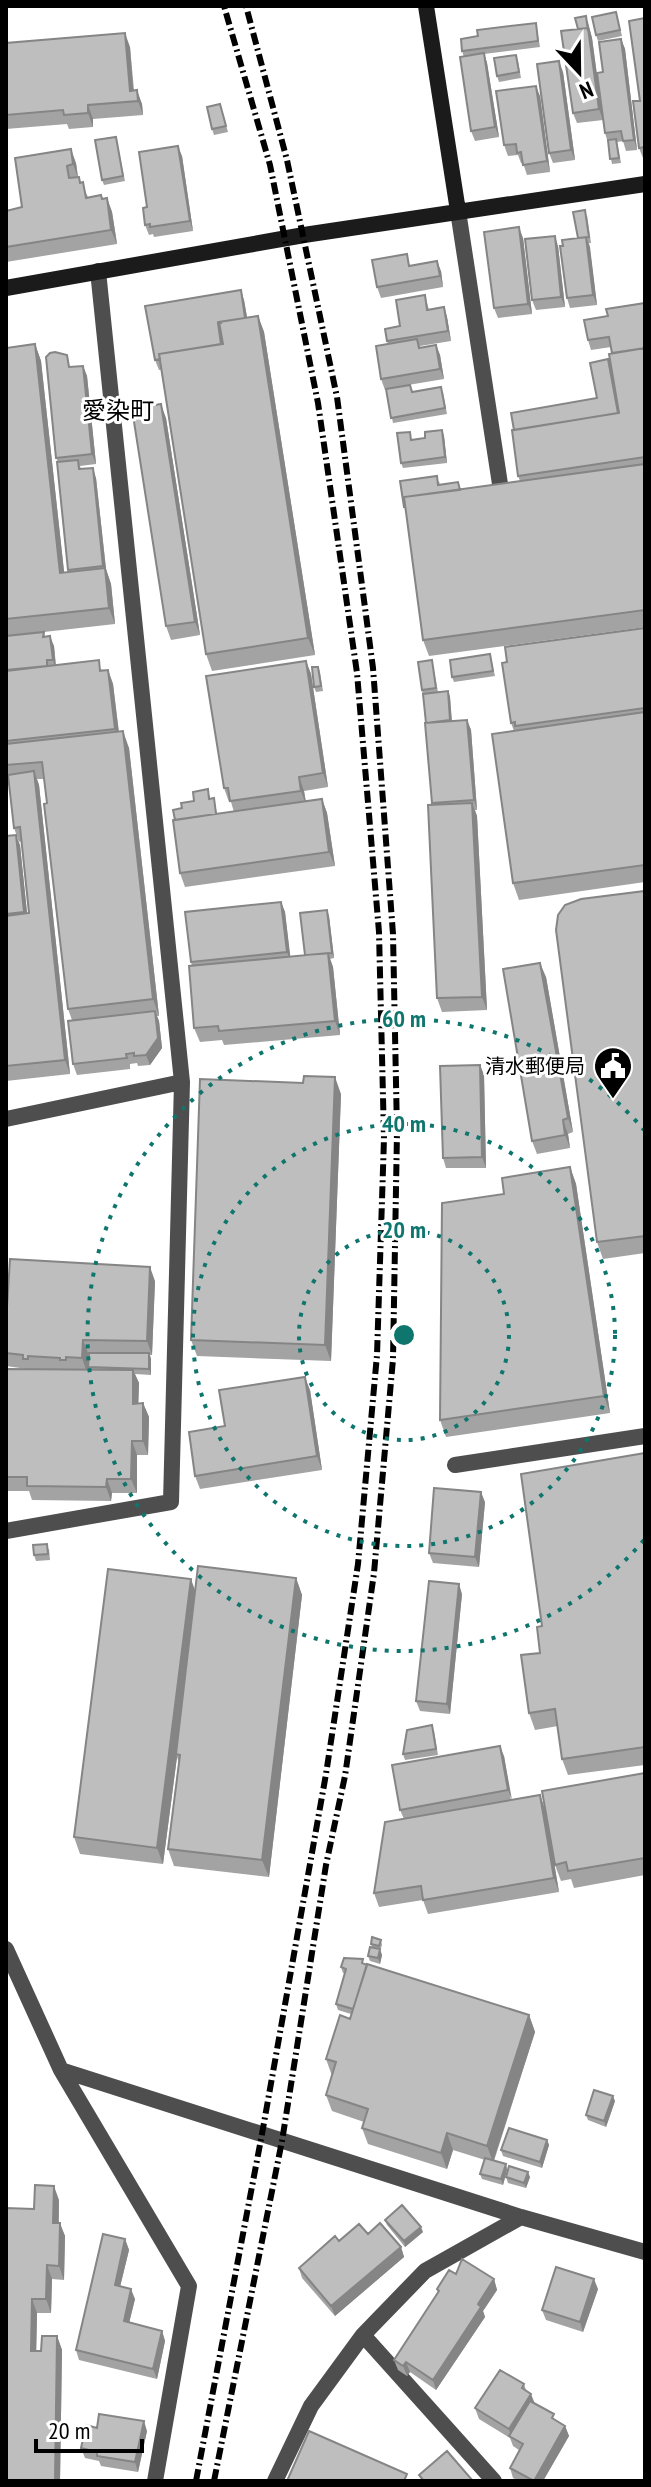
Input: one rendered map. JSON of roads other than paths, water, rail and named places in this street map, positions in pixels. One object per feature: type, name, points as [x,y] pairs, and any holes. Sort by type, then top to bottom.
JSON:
[{"type":"street","points":[[426,6],[500,484]]},
{"type":"street","points":[[6,288],[458,211],[645,184]]},
{"type":"street","points":[[6,1531],[171,1502],[182,1082],[98,271]]},
{"type":"street","points":[[6,1119],[182,1082]]},
{"type":"street","points":[[455,1465],[645,1436]]},
{"type":"street","points":[[6,1949],[61,2070],[189,2286],[155,2481]]},
{"type":"street","points":[[61,2070],[521,2217],[645,2252]]},
{"type":"street","points":[[275,2481],[311,2406],[363,2335],[425,2271],[521,2217]]},
{"type":"street","points":[[363,2335],[494,2481]]},
{"type":"railway","points":[[196,2481],[326,1774],[358,1564],[377,1355],[384,1138],[379,932],[357,673],[318,403],[270,165],[224,6]]},
{"type":"railway","points":[[214,2481],[282,2141],[326,1865],[345,1776],[374,1573],[393,1359],[397,1132],[393,934],[373,668],[337,397],[287,160],[246,6]]},
{"type":"place","name":"清水郵便局","points":[[613,1100]]},
{"type":"district","name":"愛染町","points":[[118,410]]}]
